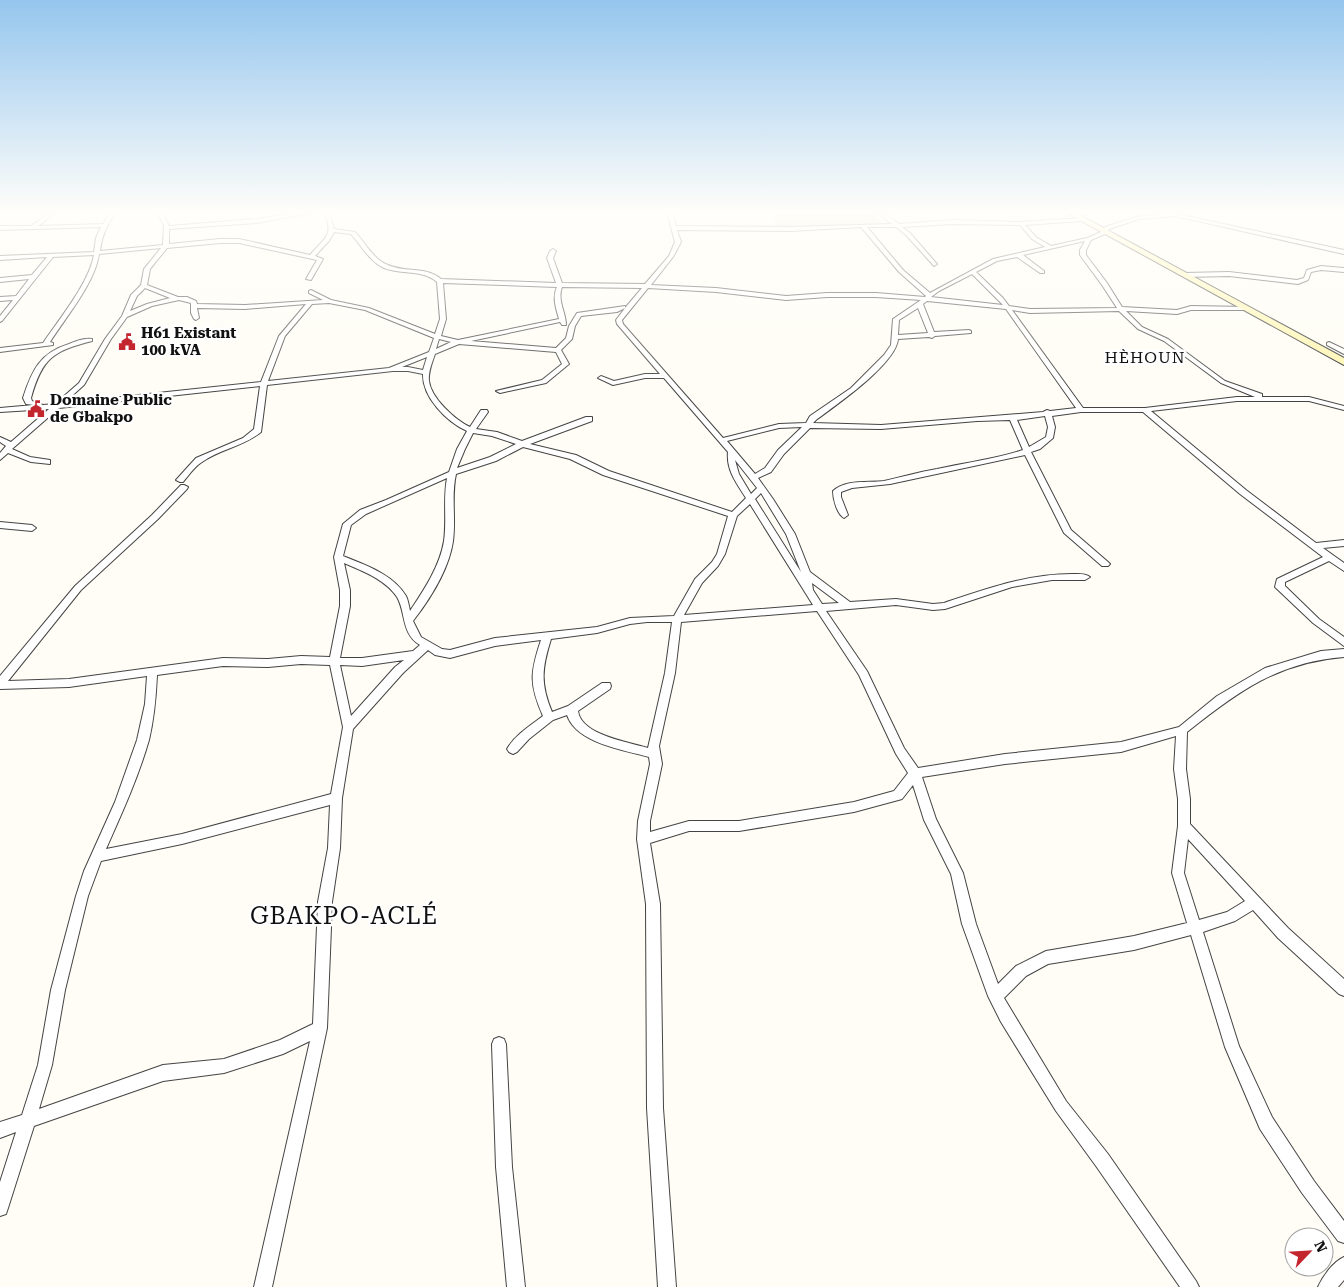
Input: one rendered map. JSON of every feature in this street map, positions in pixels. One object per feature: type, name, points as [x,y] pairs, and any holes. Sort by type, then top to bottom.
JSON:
[{"type":"main road","points":[[1179,272],[1344,362]]},
{"type":"street","points":[[0,319],[36,272]]},
{"type":"street","points":[[45,345],[91,272]]},
{"type":"street","points":[[0,458],[82,384],[108,338],[125,316],[134,294],[144,286],[146,272]]},
{"type":"street","points":[[309,279],[312,272]]},
{"type":"street","points":[[412,272],[432,276],[440,281],[646,286],[716,290],[786,298],[827,294],[876,295],[1007,308],[1065,311],[1178,312],[1197,308],[1247,308]]},
{"type":"street","points":[[555,272],[560,285],[558,305],[561,320],[570,333]]},
{"type":"street","points":[[657,272],[619,320],[676,390],[723,440],[762,488],[792,540],[807,574],[810,591]]},
{"type":"street","points":[[903,272],[924,299],[932,336]]},
{"type":"street","points":[[754,477],[765,472],[781,452],[803,432],[814,418],[853,389],[887,356],[894,345],[896,319],[936,290],[973,272]]},
{"type":"street","points":[[973,272],[1007,308],[1081,410]]},
{"type":"street","points":[[1096,272],[1121,310],[1140,328],[1166,340],[1223,382],[1264,398]]},
{"type":"street","points":[[1185,275],[1229,274],[1298,282],[1306,279],[1309,272]]},
{"type":"street","points":[[0,280],[32,277]]},
{"type":"street","points":[[440,281],[444,319],[426,373],[426,383],[435,400],[456,423],[470,430],[494,434],[522,444],[573,457],[606,474],[733,516]]},
{"type":"street","points":[[144,286],[177,299]]},
{"type":"street","points":[[311,292],[329,301],[367,309],[437,337],[458,342],[558,350],[569,339],[579,314],[617,310],[623,307]]},
{"type":"street","points":[[0,299],[17,298]]},
{"type":"street","points":[[125,316],[148,306],[177,299],[192,300],[195,306],[194,313],[196,318]]},
{"type":"street","points":[[195,306],[245,307],[329,301]]},
{"type":"street","points":[[0,684],[78,588],[155,518],[202,458],[242,442],[258,430],[264,382],[282,336],[310,303]]},
{"type":"street","points":[[390,370],[458,342],[561,320]]},
{"type":"street","points":[[895,337],[932,336],[968,332]]},
{"type":"street","points":[[0,350],[108,338]]},
{"type":"street","points":[[45,407],[29,402],[27,398],[44,359],[57,350],[90,340]]},
{"type":"street","points":[[1344,348],[1329,344],[1344,352]]},
{"type":"street","points":[[500,391],[534,385],[549,380],[566,364],[558,350]]},
{"type":"street","points":[[0,410],[57,406],[264,382],[390,370],[426,373]]},
{"type":"street","points":[[601,378],[613,383],[645,376],[666,376]]},
{"type":"street","points":[[723,440],[779,426],[881,427],[1013,418],[1047,412],[1145,410],[1237,399],[1309,400],[1344,408]]},
{"type":"street","points":[[1145,410],[1243,492],[1344,568]]},
{"type":"street","points":[[408,621],[418,609],[447,544],[449,490],[454,472],[464,441],[484,412]]},
{"type":"street","points":[[844,515],[837,497],[837,491],[852,484],[879,484],[997,459],[1048,441],[1052,433],[1047,412]]},
{"type":"street","points":[[1013,418],[1067,531],[1105,564]]},
{"type":"street","points":[[263,1287],[320,1028],[325,902],[334,848],[336,798],[348,728],[334,661],[345,606],[338,556],[347,524],[354,517],[454,472],[493,459],[522,444],[589,419]]},
{"type":"street","points":[[0,440],[18,456],[28,460],[47,462]]},
{"type":"street","points":[[732,452],[733,469],[792,566],[864,674],[900,751],[914,773],[930,820],[957,873],[969,924],[995,996],[1034,1065],[1061,1106],[1102,1160],[1190,1287]]},
{"type":"street","points":[[667,1287],[655,1108],[652,904],[643,839],[644,820],[656,764],[653,746],[670,673],[677,619],[698,581],[715,564],[721,554],[733,516],[762,488]]},
{"type":"street","points":[[0,525],[32,528]]},
{"type":"street","points":[[1314,546],[1344,543]]},
{"type":"street","points":[[338,556],[369,570],[390,583],[402,597],[408,621],[417,639],[438,652],[450,654],[495,642],[597,630],[630,621],[647,619],[677,619],[896,602],[934,607],[945,606],[1011,584],[1052,577],[1085,577]]},
{"type":"street","points":[[1329,557],[1312,567],[1288,576],[1280,581],[1280,587],[1309,615],[1344,642]]},
{"type":"street","points":[[807,574],[849,606]]},
{"type":"street","points":[[547,636],[536,672],[539,696],[549,717]]},
{"type":"street","points":[[348,728],[414,655],[426,646]]},
{"type":"street","points":[[643,839],[689,826],[739,826],[854,807],[898,795],[914,773],[1005,759],[1121,746],[1182,730],[1221,699],[1269,671],[1321,655],[1344,653]]},
{"type":"street","points":[[0,684],[69,683],[223,662],[268,663],[301,660],[362,662],[414,655]]},
{"type":"street","points":[[0,1208],[45,1065],[58,990],[90,870],[121,802],[144,740],[150,704],[152,673]]},
{"type":"street","points":[[513,749],[525,736],[549,717],[572,709],[606,686]]},
{"type":"street","points":[[572,709],[573,717],[586,732],[596,737],[653,754]]},
{"type":"street","points":[[1182,730],[1180,770],[1184,799],[1184,826],[1178,873],[1232,1047],[1266,1123],[1308,1187],[1344,1235]]},
{"type":"street","points":[[98,856],[182,839],[336,798]]},
{"type":"street","points":[[1184,826],[1282,933],[1344,989]]},
{"type":"street","points":[[995,996],[1021,971],[1046,958],[1134,942],[1194,928],[1230,917],[1255,902]]},
{"type":"street","points":[[0,1130],[163,1073],[224,1066],[283,1047],[320,1028]]},
{"type":"street","points":[[499,1044],[504,1167],[516,1287]]},
{"type":"street","points":[[1327,1287],[1344,1266]]},
{"type":"place","name":"H61 Existant 100 kVA","points":[[127,342]]},
{"type":"place","name":"Domaine Public de Gbakpo","points":[[36,409]]},
{"type":"district","name":"HÈHOUN","points":[[1145,357]]},
{"type":"district","name":"GBAKPO-ACLÉ","points":[[344,916]]}]
